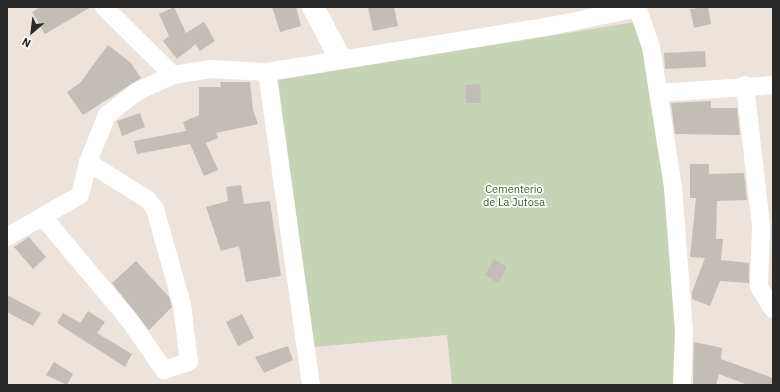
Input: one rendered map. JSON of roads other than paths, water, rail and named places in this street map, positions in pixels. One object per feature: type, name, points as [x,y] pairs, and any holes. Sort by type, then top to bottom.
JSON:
[{"type":"street","points":[[104,7],[173,75]]},
{"type":"street","points":[[313,7],[340,58]]},
{"type":"street","points":[[7,237],[80,194],[88,162],[107,114],[136,92],[173,75],[211,69],[267,72],[340,58],[438,45],[638,7],[652,47],[673,188],[684,330],[682,385]]},
{"type":"street","points":[[267,72],[311,385]]},
{"type":"street","points":[[659,93],[745,85],[773,85]]},
{"type":"street","points":[[745,85],[761,226],[759,287],[773,309]]},
{"type":"street","points":[[43,216],[130,321],[164,370],[189,362],[182,304],[155,209],[148,200],[88,162]]},
{"type":"park label","name":"Cementerio de La Jutosa","points":[[514,196]]}]
